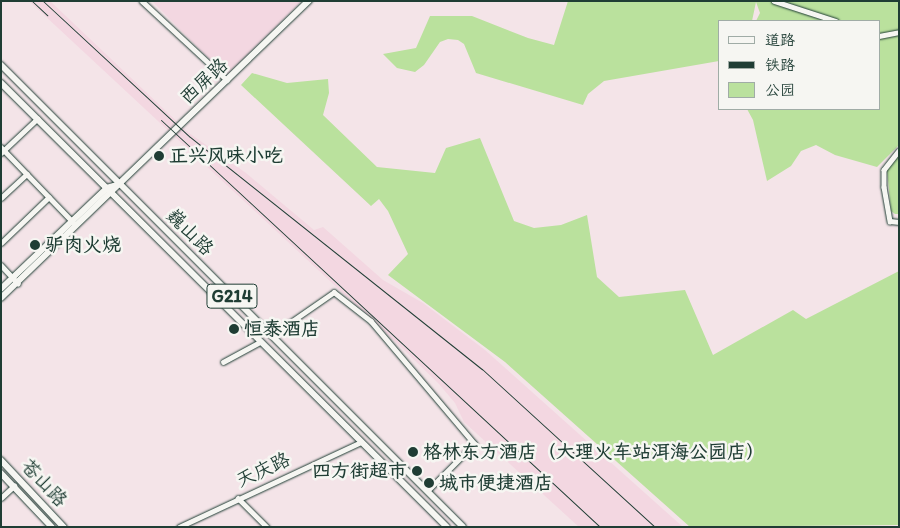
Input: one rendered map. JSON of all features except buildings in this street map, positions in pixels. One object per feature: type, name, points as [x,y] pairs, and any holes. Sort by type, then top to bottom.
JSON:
[{"type":"highway","name":"巍山路","points":[[1,65],[463,527]]},
{"type":"highway","name":"巍山路","points":[[1,83],[447,527]]},
{"type":"highway","points":[[260,342],[272,335]]},
{"type":"main road","name":"西屏路","points":[[1,298],[112,194],[120,184],[309,1]]},
{"type":"main road","name":"西屏路","points":[[1,289],[107,188],[120,184]]},
{"type":"main road","name":"苍山路","points":[[1,460],[64,527]]},
{"type":"main road","name":"苍山路","points":[[1,473],[52,527]]},
{"type":"street","points":[[142,1],[227,80]]},
{"type":"street","points":[[774,1],[833,20]]},
{"type":"street","points":[[880,36],[899,32]]},
{"type":"street","points":[[37,119],[2,150],[77,226]]},
{"type":"street","points":[[899,151],[884,170],[884,187],[890,220],[899,222]]},
{"type":"street","points":[[1,198],[27,174]]},
{"type":"street","points":[[1,243],[49,197]]},
{"type":"street","points":[[1,265],[18,283]]},
{"type":"street","points":[[272,335],[334,292],[371,321],[475,444],[428,491]]},
{"type":"street","points":[[222,362],[260,342]]},
{"type":"street","name":"天庆路","points":[[179,527],[361,442]]},
{"type":"street","points":[[1,498],[14,486]]},
{"type":"street","points":[[238,498],[266,527]]},
{"type":"shaded area","points":[[29,1],[50,1],[189,133],[246,173],[314,230],[323,227],[383,280],[423,303],[485,350],[683,527],[579,527],[464,422],[455,403],[439,384],[402,348]]},
{"type":"shaded area","points":[[152,1],[302,1],[226,76]]},
{"type":"green space","points":[[568,1],[899,1],[899,145],[877,167],[835,155],[816,145],[801,151],[791,166],[767,181],[753,120],[748,110],[880,110],[880,20],[756,20],[760,13],[756,2],[752,20],[718,20],[718,61],[604,81],[588,94],[583,105],[476,73],[464,44],[458,40],[448,39],[440,42],[424,65],[415,72],[397,68],[383,54],[416,48],[430,16],[472,16],[528,38],[554,45]]},
{"type":"green space","points":[[252,73],[287,83],[328,79],[329,93],[323,115],[377,167],[435,173],[446,148],[480,138],[514,221],[534,228],[561,225],[587,215],[597,277],[619,297],[685,290],[713,355],[793,310],[806,319],[899,271],[899,525],[690,527],[505,362],[388,275],[408,254],[388,211],[379,199],[371,206],[241,85]]},
{"type":"green space","points":[[899,154],[899,214],[895,214],[891,211],[887,170]]},
{"type":"railway","points":[[32,1],[47,15]]},
{"type":"railway","points":[[43,1],[190,137],[482,369],[655,527]]},
{"type":"railway","points":[[161,120],[600,527]]},
{"type":"place","name":"正兴风味小吃","points":[[159,156]]},
{"type":"place","name":"驴肉火烧","points":[[35,245]]},
{"type":"place","name":"恒泰酒店","points":[[234,329]]},
{"type":"place","name":"格林东方酒店（大理火车站洱海公园店）","points":[[413,452]]},
{"type":"place","name":"四方街超市","points":[[417,471]]},
{"type":"place","name":"城市便捷酒店","points":[[429,483]]}]
